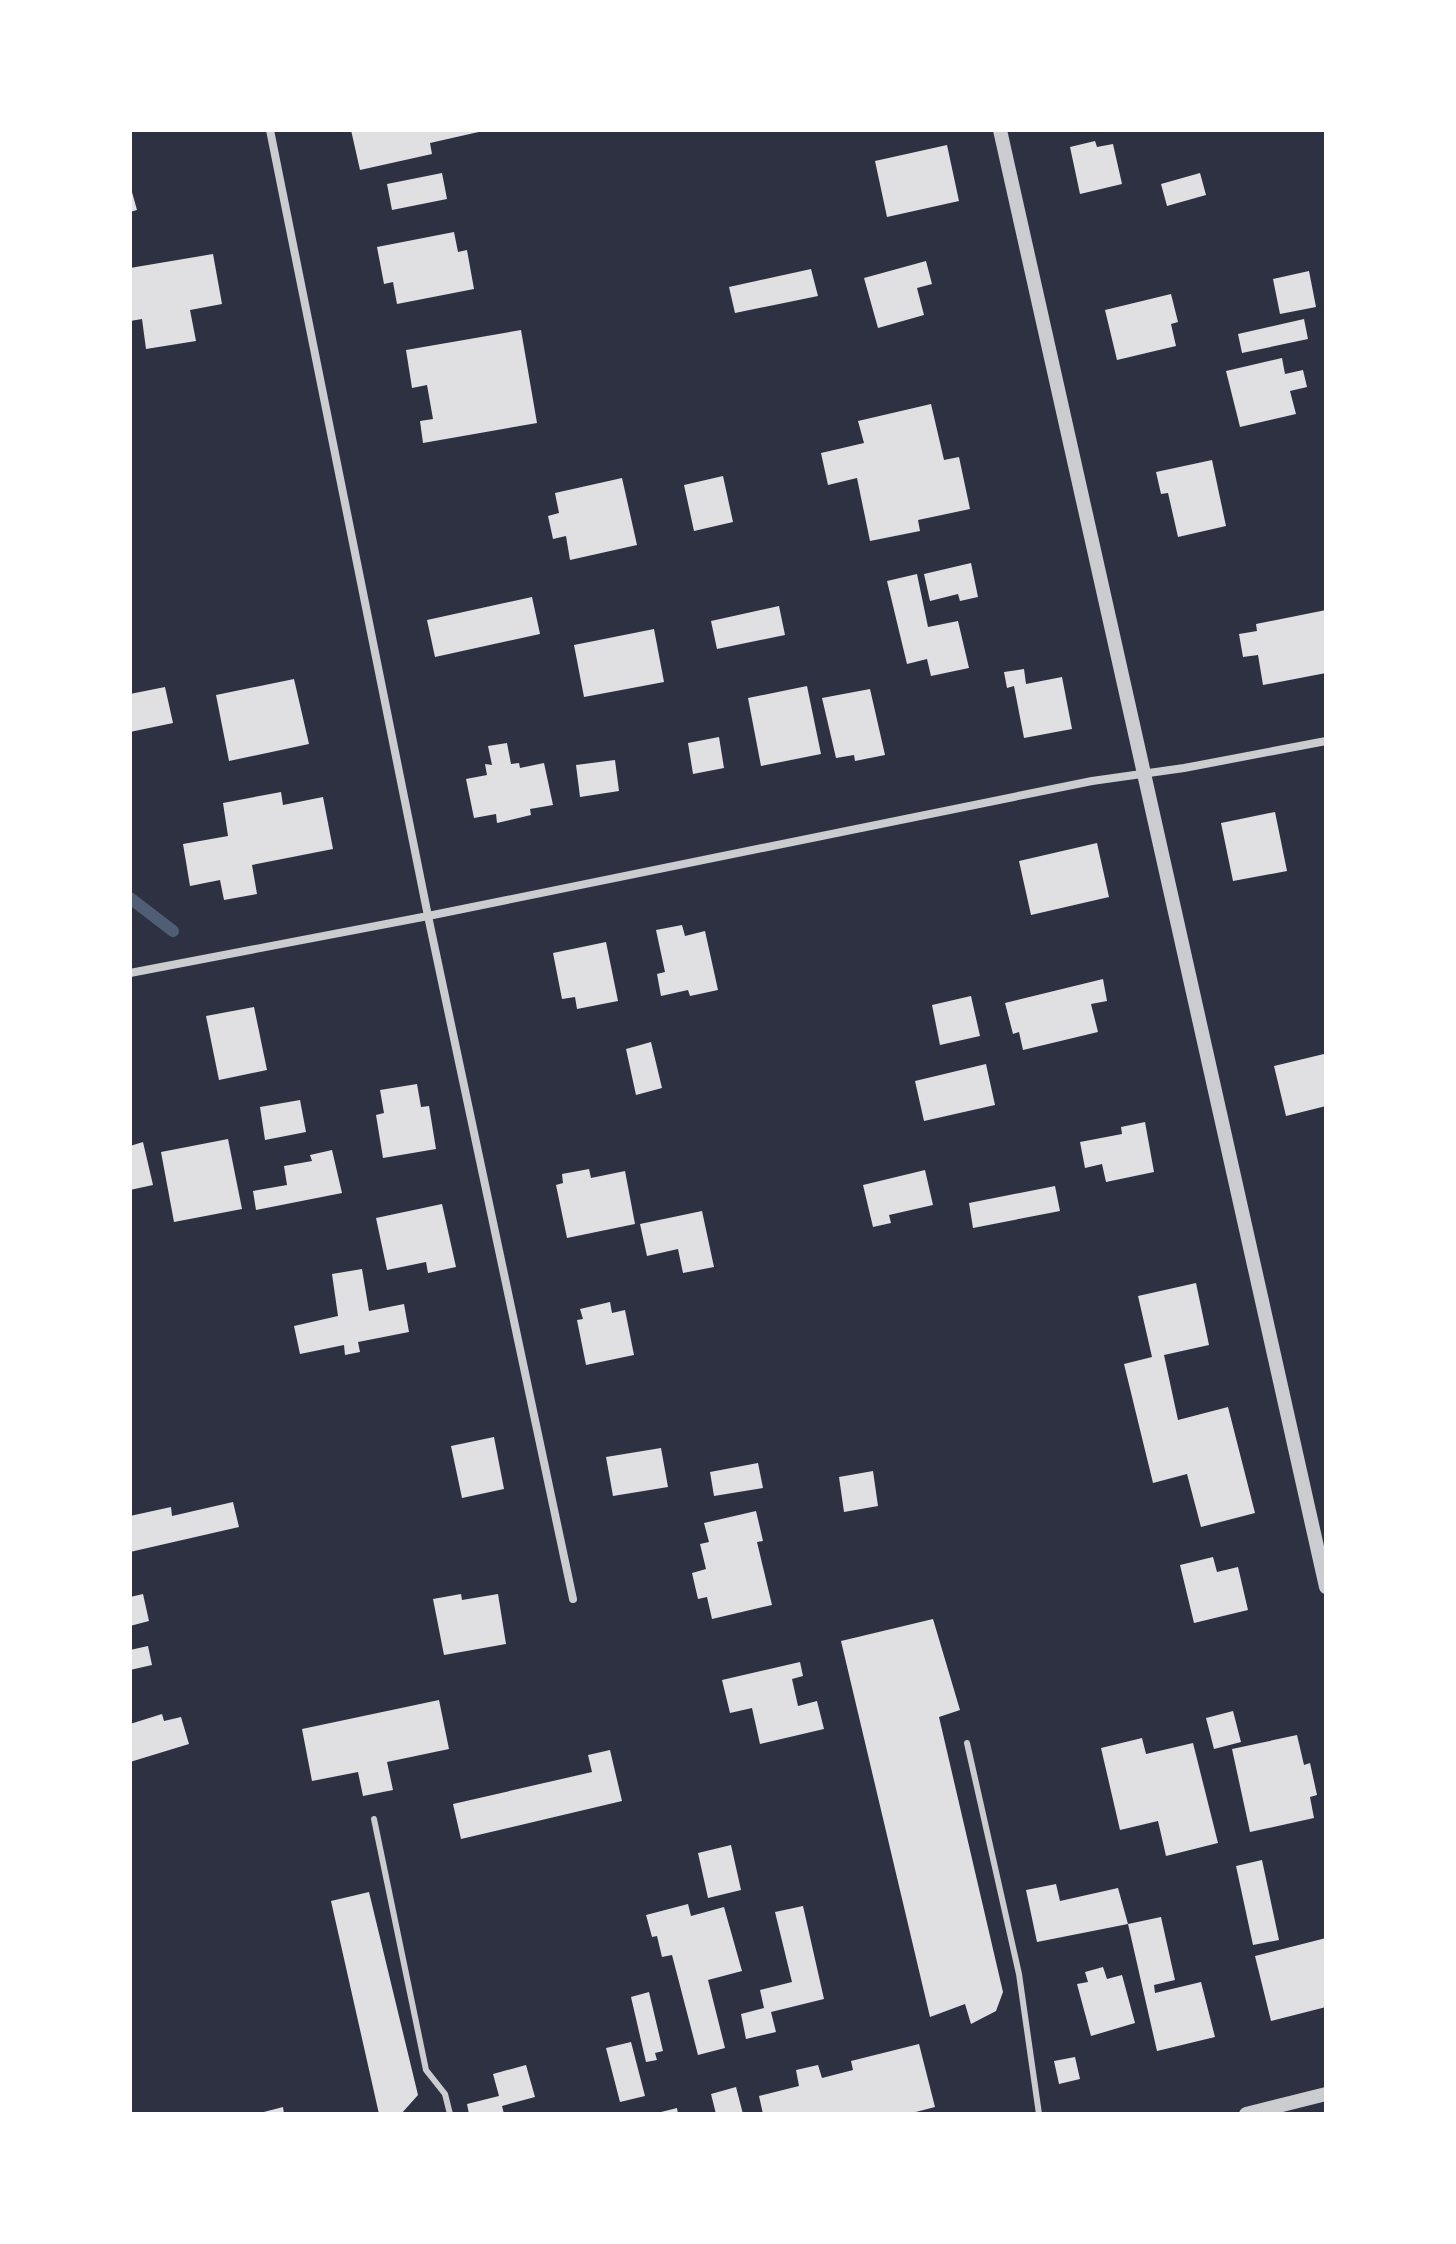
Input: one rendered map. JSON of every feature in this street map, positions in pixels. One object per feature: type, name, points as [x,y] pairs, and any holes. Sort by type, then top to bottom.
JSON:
[{"type":"street","points":[[270,130],[428,916],[573,1599]]},
{"type":"street","points":[[1000,130],[1326,1587]]},
{"type":"street","points":[[130,973],[428,916],[1092,781],[1326,741]]},
{"type":"street","points":[[1246,2114],[1326,2094]]},
{"type":"lane","points":[[967,1743],[1019,1974],[1039,2114]]},
{"type":"lane","points":[[374,1819],[426,2070],[445,2094],[450,2114]]},
{"type":"building","points":[[351,130],[483,131],[430,143],[432,154],[360,170]]},
{"type":"building","points":[[1095,141],[1097,147],[1113,144],[1122,184],[1080,194],[1070,147]]},
{"type":"building","points":[[947,145],[959,201],[887,217],[875,161]]},
{"type":"building","points":[[442,173],[447,199],[392,210],[387,184]]},
{"type":"building","points":[[1200,173],[1206,195],[1167,206],[1161,184]]},
{"type":"building","points":[[130,185],[137,210],[130,212]]},
{"type":"building","points":[[454,232],[458,252],[467,250],[474,289],[397,304],[393,282],[384,284],[377,247]]},
{"type":"building","points":[[213,254],[222,304],[190,310],[196,341],[146,349],[142,319],[130,321],[130,268]]},
{"type":"building","points":[[926,261],[932,284],[917,288],[924,315],[878,328],[864,278]]},
{"type":"building","points":[[811,269],[818,296],[735,313],[729,287]]},
{"type":"building","points":[[1309,271],[1316,307],[1280,314],[1273,279]]},
{"type":"building","points":[[1171,294],[1178,322],[1171,324],[1176,346],[1117,360],[1105,310]]},
{"type":"building","points":[[1304,319],[1308,339],[1242,353],[1238,334]]},
{"type":"building","points":[[521,330],[537,423],[423,443],[420,421],[433,419],[427,385],[412,388],[406,350]]},
{"type":"building","points":[[1282,358],[1285,374],[1303,370],[1307,387],[1290,391],[1296,414],[1240,427],[1226,371]]},
{"type":"building","points":[[931,404],[944,460],[959,457],[970,509],[918,520],[920,531],[870,541],[857,478],[828,485],[821,453],[864,443],[858,421]]},
{"type":"building","points":[[1212,460],[1226,526],[1178,537],[1168,493],[1161,494],[1156,472]]},
{"type":"building","points":[[723,476],[733,522],[694,531],[684,485]]},
{"type":"building","points":[[622,478],[637,545],[570,560],[566,536],[553,539],[548,516],[559,513],[555,493]]},
{"type":"building","points":[[971,563],[978,597],[960,601],[958,594],[930,601],[924,574]]},
{"type":"building","points":[[917,574],[928,627],[958,621],[969,668],[931,676],[927,659],[907,664],[887,581]]},
{"type":"building","points":[[532,597],[540,634],[435,657],[427,620]]},
{"type":"building","points":[[779,606],[785,635],[717,649],[711,621]]},
{"type":"building","points":[[1326,610],[1326,673],[1263,685],[1258,655],[1243,657],[1239,634],[1257,631],[1256,624]]},
{"type":"building","points":[[654,629],[664,682],[584,697],[574,645]]},
{"type":"building","points":[[1024,669],[1026,684],[1062,677],[1072,729],[1024,738],[1014,686],[1007,688],[1004,672]]},
{"type":"building","points":[[294,679],[309,744],[229,761],[216,695]]},
{"type":"building","points":[[807,686],[821,754],[761,766],[748,698]]},
{"type":"building","points":[[165,687],[173,723],[130,732],[130,694]]},
{"type":"building","points":[[870,689],[885,755],[855,761],[854,755],[836,758],[822,698]]},
{"type":"building","points":[[719,737],[724,768],[693,774],[688,743]]},
{"type":"building","points":[[507,743],[511,764],[519,763],[520,768],[544,763],[553,805],[530,809],[531,815],[497,823],[496,814],[474,818],[466,779],[487,775],[485,764],[492,765],[488,746]]},
{"type":"building","points":[[615,760],[619,791],[580,797],[576,765]]},
{"type":"building","points":[[281,792],[283,805],[323,797],[333,849],[252,865],[257,894],[224,900],[220,880],[190,886],[183,844],[228,836],[223,803]]},
{"type":"building","points":[[1275,812],[1287,871],[1233,881],[1221,823]]},
{"type":"building","points":[[1097,843],[1109,897],[1031,915],[1019,861]]},
{"type":"building","points":[[682,925],[685,936],[705,931],[718,990],[690,996],[688,990],[661,996],[657,974],[665,972],[656,930]]},
{"type":"building","points":[[606,942],[618,1001],[577,1009],[575,997],[562,999],[553,953]]},
{"type":"building","points":[[1103,979],[1107,1001],[1091,1004],[1098,1032],[1023,1050],[1019,1032],[1013,1034],[1005,1003]]},
{"type":"building","points":[[971,996],[980,1036],[940,1045],[932,1005]]},
{"type":"building","points":[[254,1007],[267,1070],[219,1080],[206,1016]]},
{"type":"building","points":[[651,1042],[662,1088],[636,1095],[626,1049]]},
{"type":"building","points":[[1324,1054],[1326,1106],[1286,1116],[1274,1066]]},
{"type":"building","points":[[986,1064],[995,1105],[924,1121],[915,1081]]},
{"type":"building","points":[[417,1084],[421,1107],[429,1106],[436,1149],[383,1158],[376,1115],[384,1113],[380,1090]]},
{"type":"building","points":[[300,1100],[306,1132],[265,1140],[260,1107]]},
{"type":"building","points":[[1145,1122],[1154,1172],[1106,1182],[1102,1164],[1085,1168],[1080,1142],[1122,1134],[1121,1127]]},
{"type":"building","points":[[228,1139],[242,1209],[174,1222],[161,1152]]},
{"type":"building","points":[[143,1142],[153,1185],[130,1190],[130,1146]]},
{"type":"building","points":[[332,1150],[342,1193],[256,1210],[253,1191],[287,1185],[284,1166],[312,1161],[310,1155]]},
{"type":"building","points":[[589,1169],[591,1178],[625,1171],[635,1224],[567,1238],[556,1185],[563,1183],[562,1174]]},
{"type":"building","points":[[925,1170],[933,1205],[889,1215],[891,1223],[873,1227],[863,1185]]},
{"type":"building","points":[[1055,1186],[1060,1211],[973,1228],[969,1203]]},
{"type":"building","points":[[442,1204],[456,1267],[428,1273],[426,1262],[387,1270],[376,1218]]},
{"type":"building","points":[[702,1211],[714,1267],[683,1273],[678,1249],[647,1256],[640,1224]]},
{"type":"building","points":[[362,1269],[369,1311],[404,1304],[409,1332],[358,1342],[360,1352],[345,1355],[344,1345],[300,1354],[294,1326],[338,1316],[332,1274]]},
{"type":"building","points":[[1196,1283],[1209,1345],[1164,1355],[1178,1420],[1228,1407],[1255,1513],[1201,1527],[1187,1474],[1153,1483],[1124,1364],[1152,1357],[1138,1296]]},
{"type":"building","points":[[610,1302],[612,1313],[625,1310],[634,1355],[586,1365],[577,1320],[583,1319],[580,1309]]},
{"type":"building","points":[[494,1437],[504,1489],[462,1498],[451,1446]]},
{"type":"building","points":[[661,1448],[668,1487],[613,1496],[606,1457]]},
{"type":"building","points":[[758,1463],[763,1488],[714,1496],[710,1472]]},
{"type":"building","points":[[873,1471],[878,1506],[844,1512],[839,1477]]},
{"type":"building","points":[[233,1502],[239,1527],[130,1552],[130,1516],[171,1507],[172,1516]]},
{"type":"building","points":[[756,1511],[763,1541],[757,1542],[772,1605],[712,1619],[707,1597],[698,1599],[692,1573],[706,1569],[700,1544],[709,1542],[704,1523]]},
{"type":"building","points":[[1213,1557],[1217,1572],[1238,1567],[1248,1610],[1194,1623],[1180,1565]]},
{"type":"building","points":[[143,1594],[149,1621],[130,1626],[130,1597]]},
{"type":"building","points":[[461,1594],[462,1600],[498,1594],[506,1644],[444,1655],[433,1599]]},
{"type":"building","points":[[933,1619],[960,1710],[939,1717],[1003,1992],[996,2011],[971,2024],[965,2004],[930,2017],[841,1641]]},
{"type":"building","points":[[148,1646],[152,1665],[130,1670],[130,1650]]},
{"type":"building","points":[[800,1662],[803,1676],[792,1679],[798,1706],[817,1701],[824,1729],[760,1744],[752,1708],[730,1713],[722,1680]]},
{"type":"building","points":[[439,1700],[449,1749],[387,1762],[393,1790],[363,1796],[358,1772],[312,1781],[302,1729]]},
{"type":"building","points":[[1233,1711],[1241,1742],[1214,1749],[1206,1718]]},
{"type":"building","points":[[162,1714],[164,1721],[181,1717],[189,1744],[130,1762],[130,1724]]},
{"type":"building","points":[[1297,1735],[1304,1765],[1310,1763],[1317,1795],[1310,1797],[1314,1818],[1250,1832],[1232,1749]]},
{"type":"building","points":[[1142,1738],[1146,1754],[1193,1743],[1218,1843],[1166,1856],[1158,1821],[1120,1830],[1101,1748]]},
{"type":"building","points":[[610,1750],[622,1801],[461,1839],[453,1804],[592,1772],[588,1755]]},
{"type":"building","points":[[731,1845],[741,1890],[708,1898],[698,1853]]},
{"type":"building","points":[[1262,1860],[1279,1940],[1253,1945],[1236,1866]]},
{"type":"building","points":[[1056,1884],[1060,1901],[1118,1888],[1128,1924],[1037,1942],[1026,1890]]},
{"type":"building","points":[[369,1892],[418,2095],[401,2114],[379,2114],[331,1901]]},
{"type":"building","points":[[688,1904],[691,1916],[724,1907],[742,1971],[708,1980],[725,2048],[698,2055],[672,1955],[662,1957],[657,1936],[652,1937],[646,1915]]},
{"type":"building","points":[[803,1906],[824,1999],[771,2012],[776,2032],[746,2039],[741,2014],[764,2008],[760,1990],[792,1982],[775,1912]]},
{"type":"building","points":[[1161,1917],[1175,1980],[1154,1985],[1155,1993],[1201,1982],[1215,2037],[1157,2051],[1128,1924]]},
{"type":"building","points":[[1326,1938],[1326,2007],[1271,2021],[1255,1956]]},
{"type":"building","points":[[1103,1967],[1107,1979],[1122,1975],[1135,2023],[1091,2036],[1077,1984],[1088,1982],[1085,1972]]},
{"type":"building","points":[[649,1992],[663,2051],[655,2053],[657,2060],[646,2062],[631,1997]]},
{"type":"building","points":[[631,2042],[645,2096],[620,2102],[606,2048]]},
{"type":"building","points":[[919,2044],[935,2107],[908,2114],[763,2114],[759,2096],[799,2086],[796,2070],[818,2065],[822,2078],[853,2070],[851,2061]]},
{"type":"building","points":[[1075,2057],[1080,2079],[1059,2084],[1054,2061]]},
{"type":"building","points":[[526,2065],[535,2097],[502,2106],[504,2114],[469,2114],[467,2104],[499,2096],[493,2074]]},
{"type":"building","points":[[736,2087],[743,2114],[716,2114],[711,2094]]},
{"type":"building","points":[[283,2107],[284,2114],[260,2113]]},
{"type":"building","points":[[677,2108],[678,2114],[657,2114],[657,2113]]},
{"type":"waterway","points":[[130,898],[173,931]]}]
